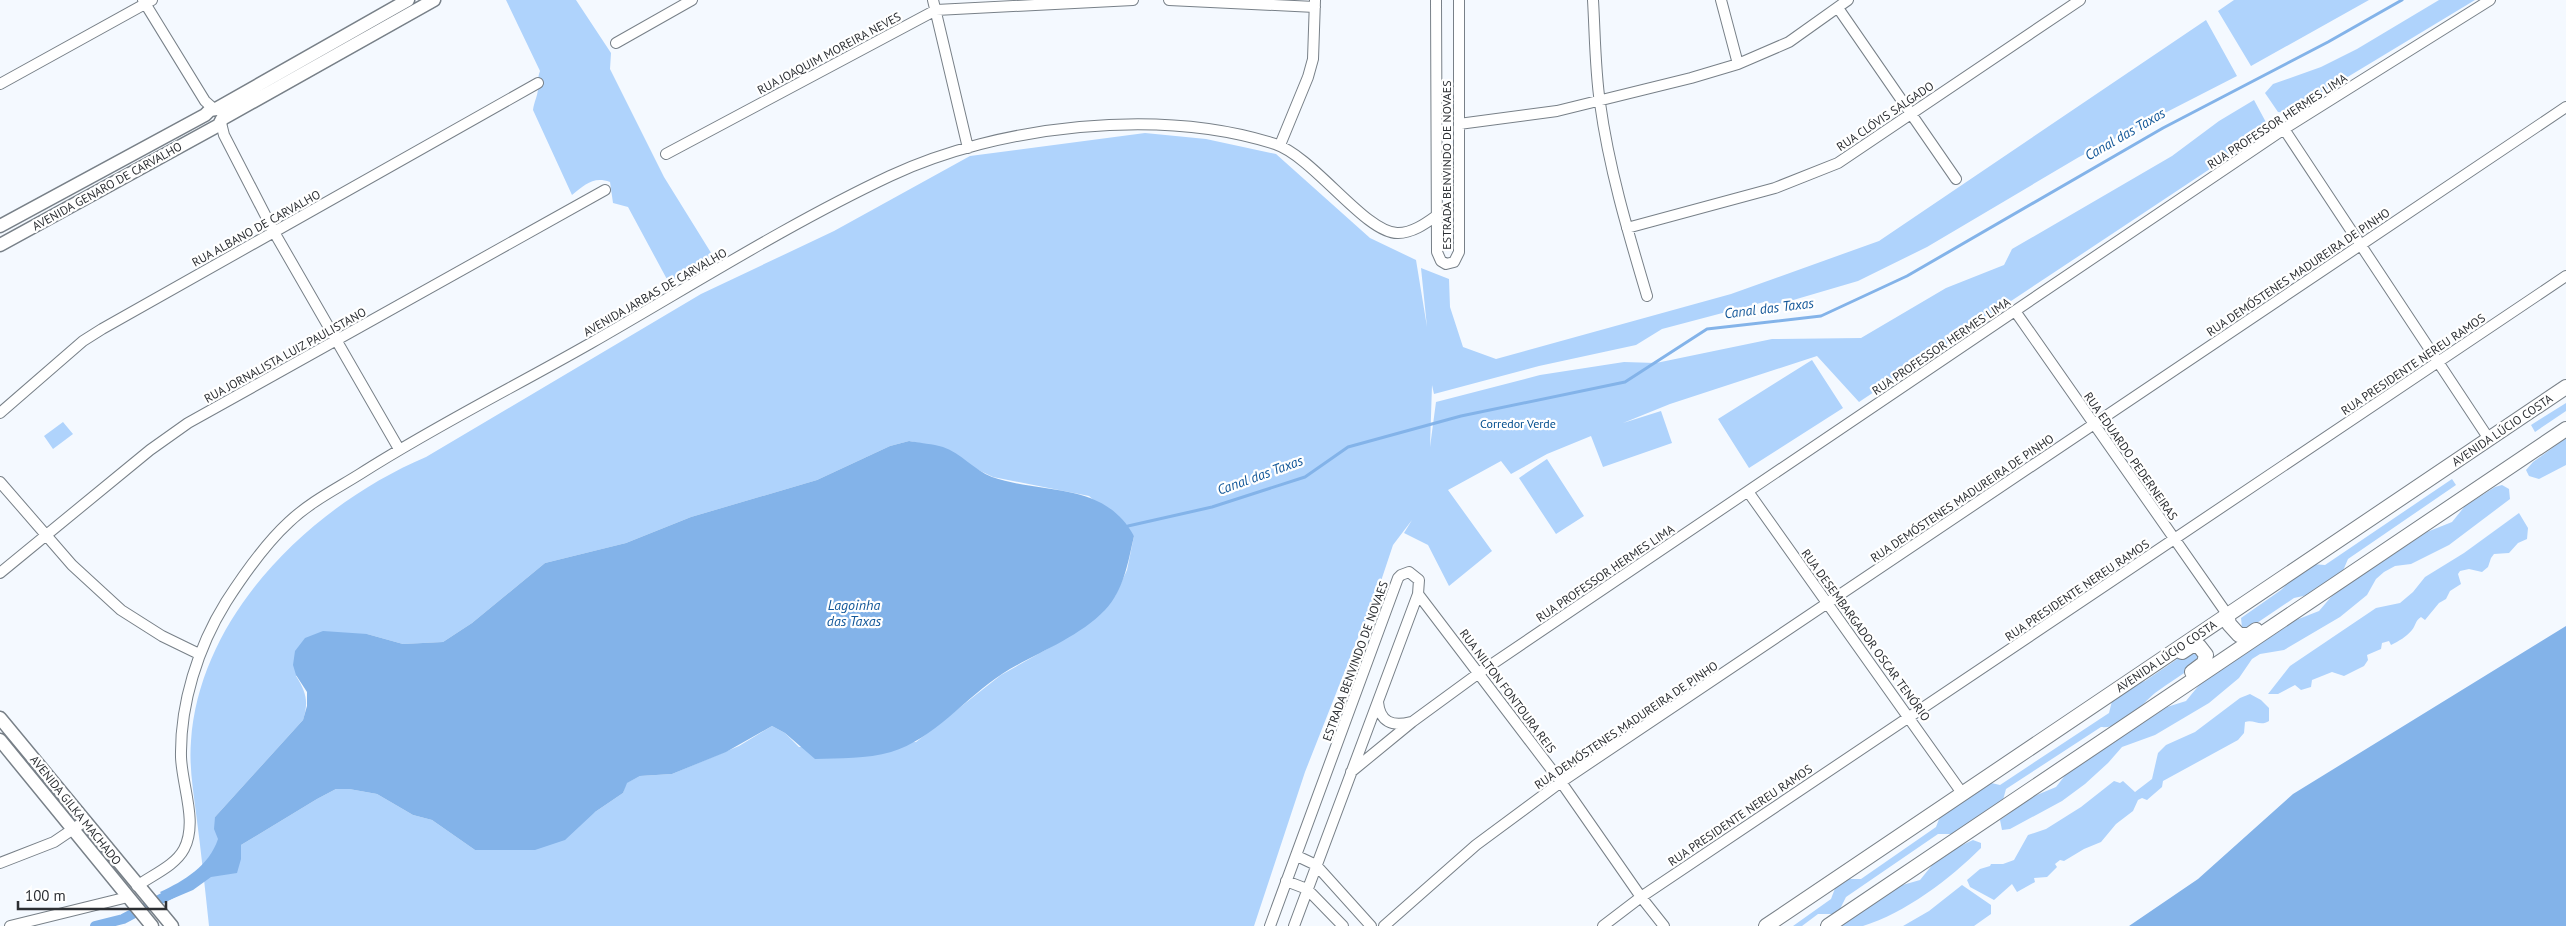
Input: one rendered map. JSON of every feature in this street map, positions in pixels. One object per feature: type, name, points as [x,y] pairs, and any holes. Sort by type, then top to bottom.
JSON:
[{"type":"main road","name":"AVENIDA LÚCIO COSTA","points":[[1766,926],[2566,387]]},
{"type":"main road","points":[[1828,926],[2177,689],[2566,429]]},
{"type":"main road","points":[[2228,614],[2229,624],[2239,635],[2249,635],[2270,620],[2284,618]]},
{"type":"main road","points":[[2159,661],[2169,660],[2191,646],[2199,646],[2206,655],[2204,663],[2182,679],[2177,689]]},
{"type":"street","name":"AVENIDA GENARO DE CARVALHO","points":[[0,245],[408,0]]},
{"type":"street","name":"AVENIDA GENARO DE CARVALHO","points":[[0,226],[214,118],[434,0]]},
{"type":"street","points":[[616,43],[692,0]]},
{"type":"street","name":"RUA JOAQUIM MOREIRA NEVES","points":[[666,154],[935,5],[1133,0]]},
{"type":"street","points":[[1169,0],[1315,4],[1315,38],[1310,68],[1280,145]]},
{"type":"street","name":"ESTRADA BENVINDO DE NOVAES","points":[[1436,0],[1436,216],[1438,257],[1446,264],[1454,262],[1459,252],[1459,0]]},
{"type":"street","points":[[1593,0],[1600,100],[1610,163],[1626,228],[1647,296]]},
{"type":"street","points":[[1721,0],[1738,64]]},
{"type":"street","points":[[1460,124],[1557,111],[1738,64],[1789,42],[1848,0]]},
{"type":"street","name":"RUA CLÓVIS SALGADO","points":[[1626,228],[1799,180],[1859,152],[1911,113],[2080,0]]},
{"type":"street","name":"RUA PROFESSOR HERMES LIMA","points":[[1351,772],[1412,722],[1479,673],[2284,129],[2490,0]]},
{"type":"street","points":[[0,84],[147,1],[214,118],[274,232],[399,449]]},
{"type":"street","points":[[935,5],[968,148]]},
{"type":"street","points":[[1838,8],[1956,179]]},
{"type":"street","name":"RUA ALBANO DE CARVALHO","points":[[0,413],[83,341],[538,83]]},
{"type":"street","name":"RUA DEMÓSTENES MADUREIRA DE PINHO","points":[[1384,926],[1476,845],[1562,782],[2566,107]]},
{"type":"street","name":"AVENIDA JARBAS DE CARVALHO","points":[[141,891],[176,858],[185,847],[189,834],[181,751],[188,698],[200,654],[224,606],[252,564],[288,523],[312,503],[399,449],[847,198],[924,162],[968,148],[1077,128],[1134,124],[1172,125],[1280,145],[1311,168],[1382,230],[1400,234],[1410,231],[1436,216]]},
{"type":"street","points":[[2284,129],[2489,439]]},
{"type":"street","name":"RUA JORNALISTA LUIZ PAULISTANO","points":[[0,573],[150,450],[188,423],[605,190]]},
{"type":"street","name":"RUA PRESIDENTE NEREU RAMOS","points":[[1603,926],[1641,897],[1909,716],[2566,276]]},
{"type":"street","name":"RUA EDUARDO PEDERNEIRAS","points":[[2015,311],[2174,540],[2228,614]]},
{"type":"street","points":[[0,482],[72,565],[121,610],[162,636],[200,654]]},
{"type":"street","name":"RUA DESEMBARGADOR OSCAR TENÓRIO","points":[[1749,492],[1962,793]]},
{"type":"street","name":"ESTRADA BENVINDO DE NOVAES","points":[[1270,926],[1401,574],[1409,572],[1417,576],[1420,585],[1418,594]]},
{"type":"street","points":[[1294,926],[1418,594]]},
{"type":"street","name":"RUA NILTON FONTOURA REIS","points":[[1418,594],[1562,782],[1641,897],[1664,926]]},
{"type":"street","points":[[1378,702],[1382,716],[1388,722],[1394,725],[1412,722]]},
{"type":"street","name":"AVENIDA GILKA MACHADO","points":[[0,718],[141,891],[172,926]]},
{"type":"street","name":"AVENIDA GILKA MACHADO","points":[[0,740],[146,922]]},
{"type":"street","points":[[0,863],[48,846],[85,820]]},
{"type":"street","points":[[1297,856],[1316,865],[1371,926]]},
{"type":"street","points":[[1286,881],[1307,889],[1343,926]]},
{"type":"street","points":[[10,926],[131,901]]},
{"type":"green space","points":[[506,0],[576,0],[611,53],[610,69],[664,177],[713,256],[669,283],[628,207],[613,203],[610,182],[599,180],[590,182],[572,195],[533,110],[540,71]]},
{"type":"green space","points":[[2234,0],[2369,0],[2251,66],[2218,11]]},
{"type":"green space","points":[[2439,0],[2475,0],[2288,113],[2278,112],[2265,93],[2273,84],[2321,67],[2357,49]]},
{"type":"green space","name":"Corredor Verde","points":[[2206,20],[2237,76],[2079,157],[1927,247],[1858,281],[1776,305],[1764,302],[1662,329],[1636,345],[1539,366],[1434,394],[1432,385],[1430,447],[1436,402],[1540,375],[1624,362],[1656,363],[1772,339],[1861,338],[1946,288],[2004,265],[2012,249],[2172,156],[2219,121],[2254,100],[2268,126],[2249,143],[1859,402],[1817,356],[1670,404],[1623,423],[1661,411],[1672,443],[1603,467],[1591,436],[1547,454],[1511,474],[1501,461],[1448,490],[1492,551],[1449,586],[1428,545],[1404,533],[1412,520],[1393,545],[1371,611],[1359,635],[1305,772],[1254,926],[209,926],[191,759],[191,741],[199,694],[216,649],[240,608],[270,569],[304,534],[343,504],[384,478],[426,457],[701,294],[834,231],[970,156],[1145,133],[1206,139],[1276,154],[1370,238],[1416,260],[1427,327],[1421,268],[1449,279],[1450,307],[1463,347],[1496,359],[1731,294],[1879,241]],"holes":[[[909,441],[944,448],[974,468],[993,477],[1089,496],[1134,536],[1127,570],[1115,596],[1063,640],[1001,675],[916,742],[799,747],[785,733],[772,726],[739,746],[672,774],[640,776],[626,783],[623,793],[595,812],[475,850],[432,820],[413,815],[377,794],[349,789],[336,789],[241,845],[215,817],[303,720],[306,697],[296,676],[367,634],[403,644],[443,642],[472,623],[545,563],[626,543],[691,517],[817,480],[890,446]]]},
{"type":"green space","points":[[1812,360],[1843,408],[1749,468],[1718,419]]},
{"type":"green space","points":[[2566,403],[2566,411],[2535,432],[2531,425]]},
{"type":"green space","points":[[63,422],[73,434],[53,449],[44,436]]},
{"type":"green space","points":[[2566,438],[2566,465],[2539,479],[2529,476],[2526,470],[2533,462]]},
{"type":"green space","points":[[1547,459],[1584,516],[1556,534],[1519,478]]},
{"type":"green space","points":[[2452,479],[2456,485],[2348,559],[2342,573],[2308,595],[2294,598],[2248,629],[2242,628],[2241,618],[2281,590],[2295,576],[2312,564],[2325,565]]},
{"type":"green space","points":[[2502,485],[2509,489],[2510,499],[2449,545],[2411,564],[2395,566],[2384,572],[2376,579],[2367,595],[2340,617],[2284,650],[2260,654],[2252,659],[2239,678],[2209,703],[2155,735],[2122,747],[2085,784],[2062,801],[2010,829],[2002,830],[2000,820],[2032,797],[2056,787],[2067,773],[2167,707],[2186,701],[2200,684],[2296,620],[2319,611],[2331,597],[2343,588],[2427,532],[2452,522],[2465,506],[2495,487]]},
{"type":"green space","points":[[2519,513],[2528,528],[2527,539],[2518,543],[2509,553],[2494,554],[2488,567],[2482,572],[2469,569],[2460,571],[2458,574],[2461,584],[2450,591],[2446,599],[2439,603],[2425,620],[2421,617],[2405,637],[2391,645],[2389,641],[2382,643],[2381,649],[2367,655],[2368,660],[2364,666],[2344,676],[2332,672],[2312,680],[2311,687],[2301,690],[2295,685],[2278,694],[2268,694],[2290,666],[2376,608],[2400,603],[2413,592],[2425,577],[2464,553]]},
{"type":"green space","points":[[2189,651],[2195,651],[2199,656],[2197,664],[2155,693],[2124,721],[2109,727],[2101,727],[2006,789],[2003,800],[1953,834],[1938,834],[1846,897],[1839,911],[1834,914],[1818,914],[1802,926],[1793,926],[1831,899],[1837,883],[1843,879],[1861,879],[1936,827],[1941,814],[1987,782],[2000,785],[2109,713],[2113,697],[2131,685],[2145,681]]},
{"type":"green space","points":[[2250,694],[2261,700],[2269,708],[2269,721],[2266,723],[2245,722],[2244,733],[2238,740],[2163,781],[2162,787],[2147,800],[2142,798],[2138,800],[2133,811],[2116,824],[2101,842],[2084,849],[2064,861],[2060,860],[2055,864],[2057,867],[2047,877],[2034,878],[2035,882],[2017,892],[2012,884],[1994,900],[1970,887],[1967,880],[1980,869],[1991,864],[2003,864],[2014,860],[2028,835],[2046,829],[2081,807],[2114,781],[2120,783],[2123,781],[2135,792],[2152,779],[2158,753],[2166,745],[2195,732],[2240,698]]},
{"type":"green space","points":[[1973,840],[1981,843],[1981,848],[1941,883],[1911,904],[1895,913],[1863,926],[1840,926],[1899,886],[1920,880],[1933,864],[1954,849]]},
{"type":"green space","points":[[1962,885],[1991,905],[1991,914],[1974,926],[1903,926],[1929,911]]},
{"type":"water","name":"Lagoinha das Taxas","points":[[909,441],[935,445],[950,450],[992,477],[1090,498],[1106,506],[1121,518],[1134,536],[1121,585],[1105,610],[1082,629],[1002,674],[921,738],[891,752],[872,756],[815,759],[785,733],[772,726],[726,752],[672,774],[640,776],[627,783],[623,793],[595,812],[565,840],[535,850],[475,850],[432,820],[413,815],[377,794],[349,789],[336,789],[241,845],[241,859],[237,873],[211,877],[193,890],[167,901],[160,892],[187,878],[209,857],[218,839],[214,829],[215,817],[303,720],[307,706],[307,692],[296,675],[293,665],[295,651],[305,638],[323,631],[367,634],[403,644],[443,642],[472,623],[545,563],[626,543],[691,517],[817,480],[890,446]]},
{"type":"water","points":[[2566,626],[2566,926],[2129,926],[2198,879],[2293,794]]},
{"type":"waterway","name":"Canal das Taxas","points":[[1128,526],[1212,507],[1305,477],[1348,447],[1461,416],[1625,382],[1707,329],[1821,316],[1907,276],[2163,128],[2328,42],[2402,0]]},
{"type":"waterway","name":"Canal das Taxas","points":[[95,926],[123,919],[176,891]]}]
